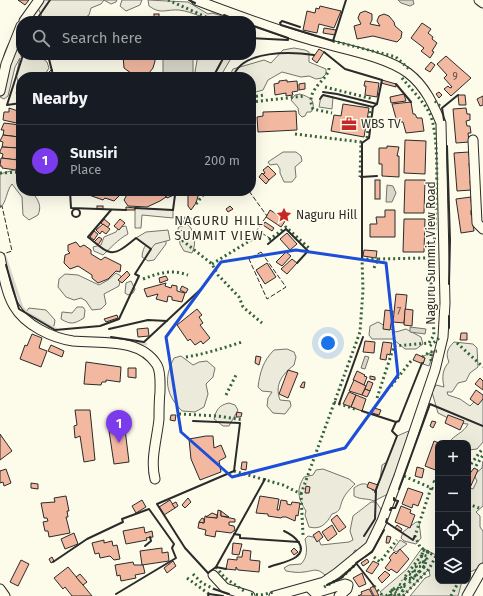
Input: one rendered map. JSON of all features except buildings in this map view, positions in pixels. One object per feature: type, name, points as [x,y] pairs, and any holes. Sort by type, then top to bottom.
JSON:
[{"type":"street","points":[[28,16],[39,0]]},
{"type":"street","name":"Naguru Summit View Road","points":[[196,0],[242,16]]},
{"type":"street","points":[[479,0],[483,3]]},
{"type":"street","name":"Naguru Summit View Road","points":[[256,21],[394,65],[409,74],[422,88],[432,103],[441,123],[445,303],[443,336],[435,370],[382,521],[370,546],[337,574],[324,582],[274,596]]},
{"type":"street","points":[[0,91],[6,64],[16,39]]},
{"type":"street","points":[[473,140],[477,223],[483,229]]},
{"type":"street","points":[[0,257],[13,305],[19,314],[32,324],[50,335],[71,341],[118,344],[138,349],[152,358],[158,367],[160,380],[158,419],[153,459],[155,479]]},
{"type":"street","points":[[467,596],[483,568]]},
{"type":"street","points":[[213,575],[225,588],[250,596]]},
{"type":"street","points":[[309,587],[315,593],[345,584],[348,585],[348,589],[339,596]]},
{"type":"street","points":[[0,589],[6,596]]},
{"type":"highlighted area","points":[[296,250],[386,263],[398,375],[345,448],[232,477],[181,432],[166,337],[221,262]]},
{"type":"shaded area","points":[[39,0],[104,0],[101,4],[91,8],[89,15],[87,16],[42,16],[38,8]]},
{"type":"shaded area","points":[[104,0],[117,0],[111,4]]},
{"type":"shaded area","points":[[122,0],[142,0],[140,5],[126,11],[120,6]]},
{"type":"shaded area","points":[[148,0],[188,2],[208,14],[212,13],[222,16],[199,16],[179,10],[160,11],[149,6]]},
{"type":"shaded area","points":[[398,0],[413,0],[414,4],[410,6],[401,3]]},
{"type":"shaded area","points":[[16,34],[16,60],[19,60],[15,67],[8,96],[4,99],[0,97],[1,69],[5,51]]},
{"type":"shaded area","points":[[294,48],[309,52],[309,62],[326,69],[326,74],[322,78],[316,79],[309,76],[301,77],[282,72],[268,80],[263,90],[256,92],[256,72],[232,72],[233,69],[264,60],[271,63],[283,50]]},
{"type":"shaded area","points":[[20,60],[44,60],[47,62],[49,68],[46,72],[17,72]]},
{"type":"shaded area","points":[[163,60],[193,60],[193,72],[163,72]]},
{"type":"shaded area","points":[[197,60],[222,60],[216,72],[195,72]]},
{"type":"shaded area","points":[[222,60],[230,60],[223,72],[216,72]]},
{"type":"shaded area","points":[[300,94],[309,98],[313,102],[311,112],[307,112],[305,116],[302,117],[299,114],[298,108],[291,100],[295,95]]},
{"type":"shaded area","points":[[321,96],[333,97],[332,109],[319,107]]},
{"type":"shaded area","points":[[283,152],[296,152],[301,156],[302,161],[295,167],[296,177],[292,182],[284,182],[277,164],[270,165],[268,162]]},
{"type":"shaded area","points":[[16,170],[16,189],[12,184],[4,203],[0,208],[0,174]]},
{"type":"shaded area","points":[[387,185],[393,186],[396,193],[392,202],[386,202]]},
{"type":"shaded area","points":[[21,196],[35,196],[40,206],[38,215],[29,220],[23,215]]},
{"type":"shaded area","points":[[135,208],[173,210],[173,218],[142,215],[141,228],[135,228]]},
{"type":"shaded area","points":[[185,222],[191,228],[194,236],[195,241],[192,253],[184,251],[180,244],[178,228]]},
{"type":"shaded area","points":[[126,226],[128,234],[103,255],[94,251],[93,247],[101,245],[104,237],[116,232],[119,227]]},
{"type":"shaded area","points":[[168,230],[170,240],[155,244],[151,249],[136,238],[146,232]]},
{"type":"shaded area","points":[[166,236],[166,244],[154,260],[148,261],[142,257],[144,248],[147,244],[153,240]]},
{"type":"shaded area","points":[[116,273],[121,276],[119,286],[104,294],[106,304],[101,309],[92,310],[86,301],[81,298],[74,300],[66,297],[58,287],[59,279],[65,274],[78,275],[99,285]]},
{"type":"shaded area","points":[[131,281],[135,289],[133,293],[128,295],[125,293],[126,283]]},
{"type":"shaded area","points":[[77,307],[83,307],[85,310],[84,318],[78,322],[72,323],[61,319],[62,312],[72,313]]},
{"type":"shaded area","points":[[29,308],[46,310],[55,320],[54,326],[46,329],[28,318],[26,312]]},
{"type":"shaded area","points":[[378,322],[396,332],[406,329],[421,337],[423,344],[416,349],[405,349],[393,339],[372,339],[369,335],[370,326]]},
{"type":"shaded area","points":[[410,327],[426,329],[425,334],[410,332]]},
{"type":"shaded area","points":[[454,342],[473,344],[477,348],[478,367],[470,373],[466,381],[458,383],[452,392],[447,392],[448,395],[460,399],[470,406],[477,399],[483,397],[483,442],[477,449],[471,450],[471,440],[451,440],[464,430],[468,424],[458,423],[438,413],[432,392],[436,385],[444,387],[443,374],[449,362],[447,356],[450,346]]},
{"type":"shaded area","points":[[287,349],[294,352],[296,357],[294,365],[286,372],[279,384],[278,394],[280,400],[290,401],[291,406],[285,414],[273,413],[267,406],[268,398],[272,392],[262,391],[258,387],[260,376],[265,363],[274,350]]},
{"type":"shaded area","points":[[434,351],[429,366],[423,364],[425,358],[422,357]]},
{"type":"shaded area","points":[[181,356],[193,365],[199,362],[207,361],[215,368],[213,377],[206,384],[208,394],[204,407],[195,412],[182,411],[172,399],[168,386],[168,373],[174,358]]},
{"type":"shaded area","points":[[365,356],[369,357],[365,369],[361,368]]},
{"type":"shaded area","points":[[229,403],[235,405],[238,410],[229,426],[223,426],[214,419],[220,407]]},
{"type":"shaded area","points":[[411,430],[388,494],[374,501],[354,496],[354,488],[362,484],[369,486],[373,491],[380,480],[382,465],[387,462],[397,436]]},
{"type":"shaded area","points":[[483,461],[483,506],[476,512],[480,516],[480,527],[483,531],[483,564],[481,567],[471,572],[471,488],[473,489],[477,481],[474,475],[482,468]]},
{"type":"shaded area","points":[[323,469],[349,479],[355,484],[344,497],[339,510],[332,514],[328,521],[323,525],[313,528],[309,527],[305,515],[306,511],[301,502],[299,490],[304,477],[313,475],[316,470]]},
{"type":"shaded area","points":[[371,502],[376,502],[381,509],[380,514],[371,537],[360,551],[355,550],[351,557],[329,574],[325,575],[317,570],[300,572],[286,571],[284,568],[289,565],[301,564],[305,558],[305,539],[308,536],[318,538],[321,545],[349,542],[353,540],[350,531],[353,516]]},
{"type":"shaded area","points":[[416,522],[419,522],[421,538],[416,544],[404,541],[401,538],[403,532]]},
{"type":"shaded area","points":[[400,540],[407,544],[396,552],[393,550]]},
{"type":"shaded area","points":[[422,548],[435,554],[435,584],[461,584],[458,596],[410,596],[425,578],[430,576],[429,569],[403,596],[383,596],[380,592],[407,569]]},
{"type":"waterway","points":[[5,256],[22,307],[28,313],[56,329]]},
{"type":"waterway","points":[[81,337],[110,338]]},
{"type":"waterway","points":[[129,341],[146,344]]},
{"type":"hedge","points":[[168,0],[204,16]]},
{"type":"hedge","points":[[333,41],[396,57],[409,69]]},
{"type":"hedge","points":[[329,68],[328,73],[314,91],[311,102],[313,109],[332,113]]},
{"type":"hedge","points":[[402,78],[429,112],[433,124],[437,158],[434,250]]},
{"type":"hedge","points":[[325,87],[373,99]]},
{"type":"hedge","points":[[256,96],[265,95]]},
{"type":"hedge","points":[[256,101],[305,96]]},
{"type":"hedge","points":[[435,101],[442,108]]},
{"type":"hedge","points":[[367,138],[370,111]]},
{"type":"hedge","points":[[295,134],[361,142],[360,177]]},
{"type":"hedge","points":[[0,173],[16,172]]},
{"type":"hedge","points":[[196,204],[202,196]]},
{"type":"hedge","points":[[201,221],[184,218],[181,225],[183,241],[212,264],[218,275],[239,297],[243,307],[262,323]]},
{"type":"hedge","points":[[269,240],[286,227],[310,249]]},
{"type":"hedge","points":[[212,264],[251,240],[254,243]]},
{"type":"hedge","points":[[374,268],[378,259],[426,258]]},
{"type":"hedge","points":[[301,494],[360,332],[363,290],[362,259],[378,259]]},
{"type":"hedge","points":[[143,279],[165,272],[176,272],[188,275]]},
{"type":"hedge","points":[[377,398],[394,346],[429,343],[434,335],[431,280]]},
{"type":"hedge","points":[[430,346],[439,338]]},
{"type":"hedge","points":[[186,357],[207,353],[242,342]]},
{"type":"hedge","points":[[457,343],[483,367]]},
{"type":"hedge","points":[[422,357],[430,352],[437,351]]},
{"type":"hedge","points":[[431,352],[431,361]]},
{"type":"hedge","points":[[391,386],[411,361]]},
{"type":"hedge","points":[[226,395],[237,373]]},
{"type":"hedge","points":[[334,402],[355,409]]},
{"type":"hedge","points":[[179,414],[218,416],[243,420]]},
{"type":"hedge","points":[[471,464],[483,448]]},
{"type":"hedge","points":[[476,466],[483,455]]},
{"type":"hedge","points":[[234,471],[283,485],[301,494],[303,535]]},
{"type":"hedge","points":[[404,476],[435,490]]},
{"type":"hedge","points":[[431,488],[415,536],[420,547],[435,556]]},
{"type":"hedge","points":[[471,505],[479,508]]},
{"type":"hedge","points":[[374,557],[380,562],[397,540]]},
{"type":"hedge","points":[[423,550],[428,552],[427,556],[422,555],[423,550]]},
{"type":"hedge","points":[[421,556],[427,559],[424,567],[410,582],[404,578],[421,556]]},
{"type":"hedge","points":[[404,578],[412,580],[409,574],[415,576],[412,570],[419,572],[416,566],[424,567],[419,562],[426,562],[421,556]]},
{"type":"hedge","points":[[403,596],[429,569],[435,558]]},
{"type":"hedge","points":[[324,587],[341,578],[356,564]]},
{"type":"hedge","points":[[216,567],[224,577],[244,591]]},
{"type":"hedge","points":[[193,574],[202,583],[214,589]]},
{"type":"hedge","points":[[187,578],[209,594]]},
{"type":"hedge","points":[[395,596],[392,590],[399,595],[396,587],[403,591],[399,584],[406,587],[402,580]]},
{"type":"hedge","points":[[451,596],[457,584]]},
{"type":"hedge","points":[[374,586],[383,596]]},
{"type":"hedge","points":[[386,596],[397,586]]},
{"type":"hedge","points":[[251,594],[261,595],[274,592]]},
{"type":"hedge","points":[[390,596],[389,593],[393,596]]},
{"type":"fence","points":[[253,196],[267,216]]},
{"type":"fence","points":[[0,206],[2,206],[12,251],[3,254]]},
{"type":"fence","points":[[266,217],[257,230],[271,239]]},
{"type":"fence","points":[[261,252],[286,287],[267,299],[249,259],[261,252]]},
{"type":"wall","points":[[39,16],[50,0]]},
{"type":"wall","points":[[189,0],[195,3]]},
{"type":"wall","points":[[300,27],[282,21],[280,23],[281,25],[333,41],[346,0]]},
{"type":"wall","points":[[256,27],[288,38],[288,40],[256,38]]},
{"type":"wall","points":[[324,52],[345,69],[382,80],[377,104],[373,107]]},
{"type":"wall","points":[[256,57],[282,53],[314,55]]},
{"type":"wall","points":[[18,72],[21,60]]},
{"type":"wall","points":[[49,60],[52,71]]},
{"type":"wall","points":[[216,72],[222,60]]},
{"type":"wall","points":[[236,72],[238,68],[249,60]]},
{"type":"wall","points":[[16,77],[7,105],[16,104]]},
{"type":"wall","points":[[396,84],[411,102]]},
{"type":"wall","points":[[323,92],[377,104]]},
{"type":"wall","points":[[320,99],[323,95],[373,107],[369,138],[362,143],[362,258]]},
{"type":"wall","points":[[444,120],[442,108],[458,95]]},
{"type":"wall","points":[[447,146],[450,240],[449,284]]},
{"type":"wall","points":[[361,177],[377,176]]},
{"type":"wall","points":[[70,196],[71,208],[126,210]]},
{"type":"wall","points":[[135,208],[173,210],[175,196]]},
{"type":"wall","points":[[74,209],[78,209],[80,213],[78,217],[74,217],[72,215],[72,211],[74,209]]},
{"type":"wall","points":[[6,265],[19,309],[55,330],[100,326],[119,319],[139,276],[135,274],[151,249],[136,238],[122,249],[112,252],[102,248],[88,237],[111,210]]},
{"type":"wall","points":[[268,244],[286,229],[308,251],[297,263]]},
{"type":"wall","points":[[111,337],[144,342],[201,289]]},
{"type":"wall","points":[[449,316],[449,328]]},
{"type":"wall","points":[[109,329],[148,320],[167,321]]},
{"type":"wall","points":[[339,404],[363,337]]},
{"type":"wall","points":[[396,422],[399,421],[422,363]]},
{"type":"wall","points":[[399,489],[430,404],[483,426]]},
{"type":"wall","points":[[362,411],[396,422],[392,431],[397,436],[375,492]]},
{"type":"wall","points":[[193,421],[240,423],[234,471],[157,504],[185,548],[208,573],[216,567]]},
{"type":"wall","points":[[226,569],[216,567],[265,479]]},
{"type":"wall","points":[[364,536],[375,519],[376,491]]},
{"type":"wall","points":[[390,510],[391,508],[395,508],[398,501],[394,500],[394,498]]},
{"type":"wall","points":[[53,562],[87,539],[123,522],[122,519],[149,509],[174,544],[172,548],[176,558],[116,594]]},
{"type":"wall","points":[[387,519],[386,522],[413,540],[415,536]]},
{"type":"wall","points":[[374,586],[356,563],[372,552],[384,530]]},
{"type":"wall","points":[[269,567],[290,560],[300,553],[301,549],[298,542],[292,535],[284,531]]},
{"type":"wall","points":[[234,534],[240,535],[240,538],[299,542]]},
{"type":"wall","points":[[145,546],[151,541],[150,537]]},
{"type":"wall","points":[[327,585],[341,578],[356,564]]},
{"type":"wall","points":[[214,589],[229,594]]},
{"type":"wall","points":[[208,596],[209,594],[223,596]]},
{"type":"place","name":"WBS TV","points":[[349,124]]},
{"type":"place","name":"Naguru Hill","points":[[284,215]]},
{"type":"place","name":"Sunsiri","points":[[119,443]]},
{"type":"district","name":"NAGURU HILL SUMMIT VIEW","points":[[219,228]]}]
